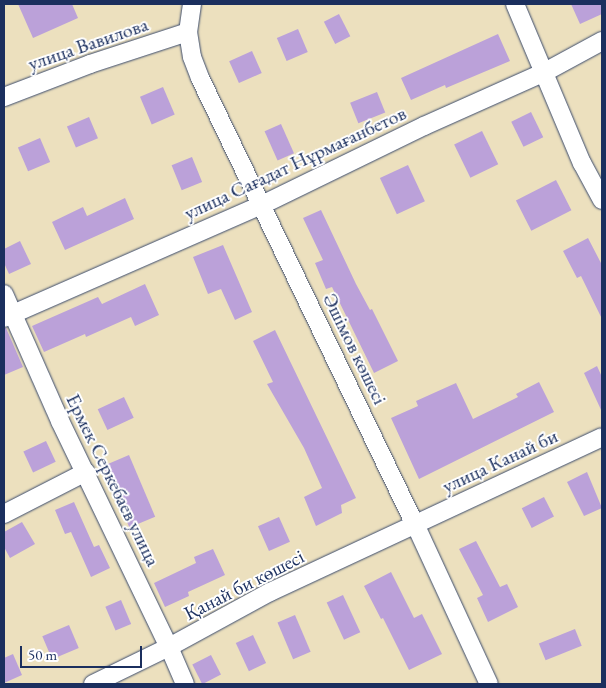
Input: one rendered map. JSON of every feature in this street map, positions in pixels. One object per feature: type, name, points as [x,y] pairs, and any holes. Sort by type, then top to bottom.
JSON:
[{"type":"street","points":[[188,32],[192,4]]},
{"type":"street","points":[[515,4],[582,163],[602,200]]},
{"type":"street","name":"улица Вавилова","points":[[4,97],[90,64],[188,32]]},
{"type":"street","name":"Әшімов көшесі","points":[[188,32],[192,57],[200,78],[415,524],[489,684]]},
{"type":"street","name":"улица Сағадат Нұрмағанбетов","points":[[8,316],[262,205],[424,126],[545,72],[602,41]]},
{"type":"street","name":"Ермек Серкебаев улица","points":[[4,294],[8,316],[86,472],[185,684]]},
{"type":"street","name":"улица Канай би","points":[[415,524],[602,437]]},
{"type":"street","points":[[4,514],[86,472]]},
{"type":"street","name":"Қанай би көшесі","points":[[92,684],[169,647],[270,592],[415,524]]},
{"type":"building","points":[[18,4],[72,4],[78,18],[33,38]]},
{"type":"building","points":[[571,4],[602,4],[602,14],[580,24]]},
{"type":"building","points":[[339,14],[350,36],[335,44],[324,22]]},
{"type":"building","points":[[298,29],[308,52],[287,61],[277,38]]},
{"type":"building","points":[[498,34],[510,61],[446,88],[445,85],[411,100],[401,78]]},
{"type":"building","points":[[252,51],[262,73],[239,83],[229,61]]},
{"type":"building","points":[[163,87],[175,115],[152,124],[140,97]]},
{"type":"building","points":[[377,92],[385,112],[358,123],[350,103]]},
{"type":"building","points":[[531,112],[543,137],[524,147],[511,122]]},
{"type":"building","points":[[89,117],[98,138],[76,148],[67,126]]},
{"type":"building","points":[[281,124],[294,153],[278,161],[265,131]]},
{"type":"building","points":[[482,131],[498,164],[470,178],[454,145]]},
{"type":"building","points":[[40,138],[50,162],[28,171],[18,147]]},
{"type":"building","points":[[192,157],[202,182],[182,190],[172,165]]},
{"type":"building","points":[[408,165],[425,201],[397,214],[380,178]]},
{"type":"building","points":[[556,180],[571,210],[531,231],[516,200]]},
{"type":"building","points":[[125,198],[134,219],[65,250],[52,222],[83,207],[87,216]]},
{"type":"building","points":[[321,210],[356,284],[370,310],[372,309],[398,361],[374,373],[332,287],[326,289],[315,263],[323,260],[303,218]]},
{"type":"building","points":[[588,238],[602,265],[602,319],[581,276],[577,278],[563,251]]},
{"type":"building","points":[[20,241],[31,264],[9,274],[4,263],[4,249]]},
{"type":"building","points":[[223,245],[252,312],[235,320],[221,289],[208,294],[193,257]]},
{"type":"building","points":[[145,284],[159,315],[135,326],[131,317],[86,337],[85,334],[44,352],[32,326],[98,297],[102,304]]},
{"type":"building","points":[[4,328],[6,328],[23,367],[4,375]]},
{"type":"building","points":[[275,330],[356,498],[341,505],[342,513],[316,526],[304,497],[322,488],[304,448],[267,384],[273,382],[253,341]]},
{"type":"building","points":[[597,366],[602,377],[602,412],[584,373]]},
{"type":"building","points":[[539,382],[554,412],[419,479],[391,418],[418,406],[416,401],[456,383],[473,419],[518,397],[516,394]]},
{"type":"building","points":[[124,397],[134,418],[107,430],[98,409]]},
{"type":"building","points":[[46,441],[56,462],[33,472],[23,452]]},
{"type":"building","points":[[129,455],[155,517],[129,528],[103,466]]},
{"type":"building","points":[[587,472],[602,508],[584,516],[567,482]]},
{"type":"building","points":[[544,497],[554,517],[532,528],[522,508]]},
{"type":"building","points":[[74,502],[94,547],[99,545],[110,568],[91,577],[71,532],[65,534],[55,510]]},
{"type":"building","points":[[279,517],[290,542],[269,551],[258,526]]},
{"type":"building","points":[[22,522],[35,544],[10,558],[4,547],[4,532]]},
{"type":"building","points":[[476,541],[500,587],[507,584],[518,607],[488,622],[477,598],[483,595],[459,549]]},
{"type":"building","points":[[213,549],[225,575],[188,592],[189,596],[165,607],[154,583],[196,563],[194,557]]},
{"type":"building","points":[[391,572],[414,618],[422,614],[442,654],[409,670],[383,618],[381,619],[364,586]]},
{"type":"building","points":[[343,595],[360,632],[344,640],[327,603]]},
{"type":"building","points":[[121,600],[131,624],[116,631],[105,607]]},
{"type":"building","points":[[295,615],[311,652],[293,659],[278,622]]},
{"type":"building","points":[[69,625],[79,648],[52,659],[42,636]]},
{"type":"building","points":[[575,629],[582,646],[546,660],[539,644]]},
{"type":"building","points":[[253,635],[266,663],[249,671],[236,643]]},
{"type":"building","points":[[13,654],[22,675],[4,683],[4,658]]},
{"type":"building","points":[[211,655],[221,675],[202,684],[192,665]]}]
